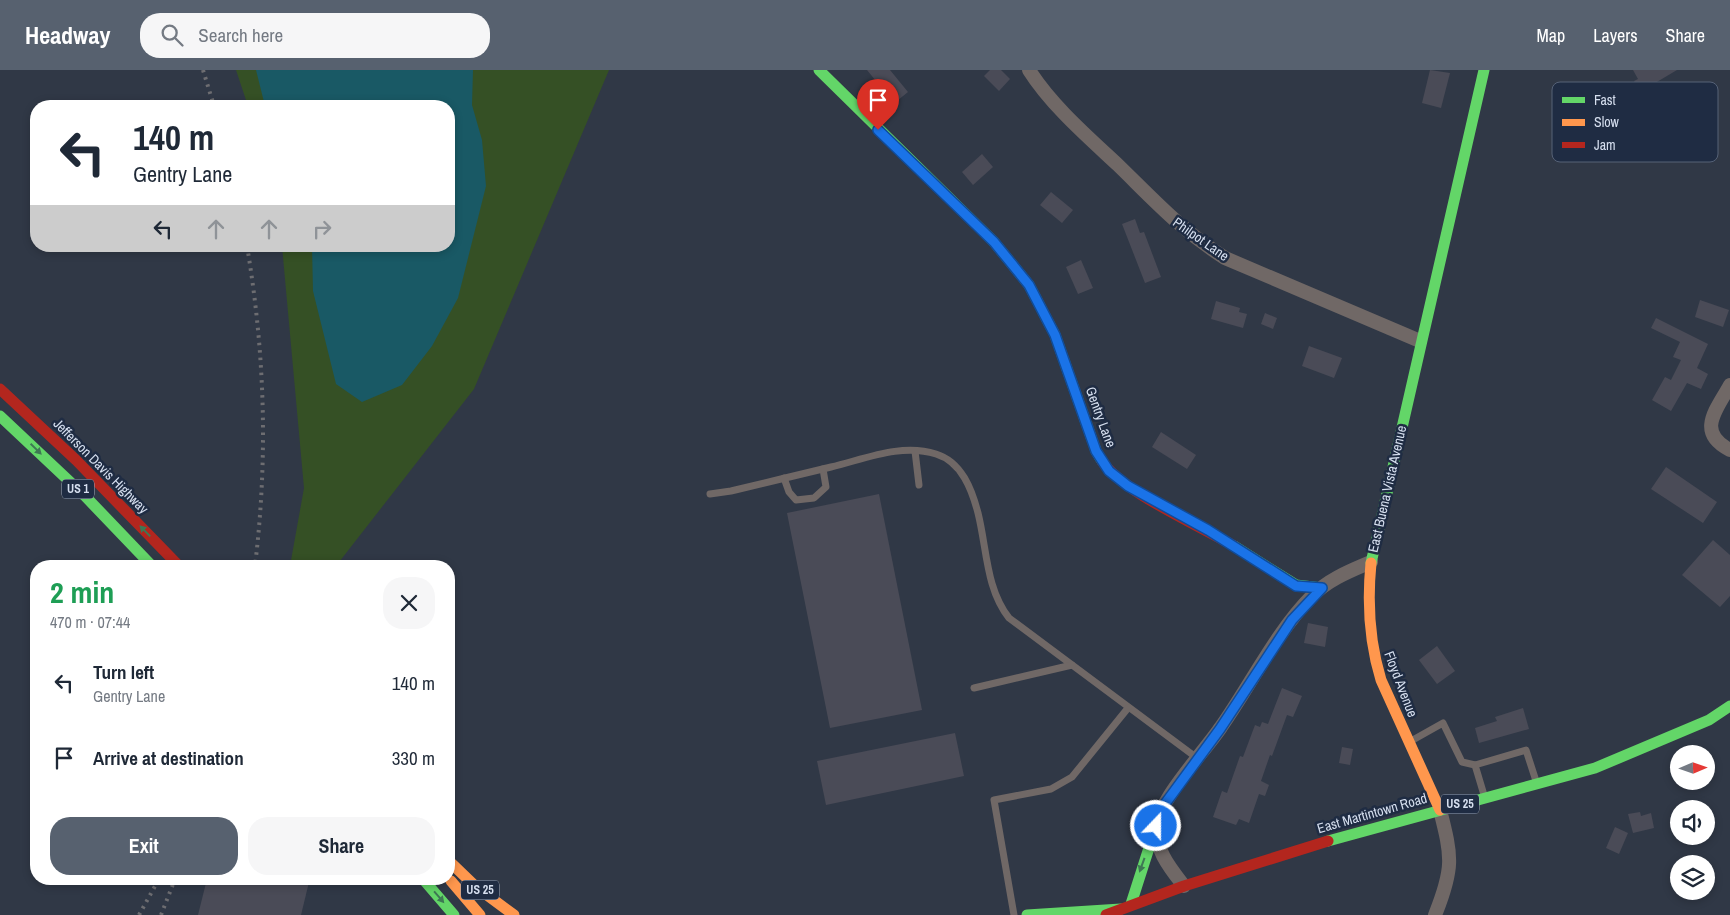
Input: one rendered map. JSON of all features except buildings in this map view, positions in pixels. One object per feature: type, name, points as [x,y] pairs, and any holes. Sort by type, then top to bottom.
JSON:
[{"type":"main road","name":"Gentry Lane","points":[[819,70],[994,242],[1029,285],[1055,335],[1096,451],[1109,471],[1128,486],[1208,530],[1296,586],[1322,588]]},
{"type":"main road","name":"East Buena Vista Avenue","points":[[1371,562],[1420,341],[1484,70]]},
{"type":"main road","name":"Jefferson Davis Highway","points":[[0,389],[76,460],[173,560]]},
{"type":"main road","name":"US 1","points":[[0,416],[85,496],[146,560]]},
{"type":"main road","name":"Floyd Avenue","points":[[1371,562],[1367,609],[1374,659],[1408,742],[1440,810]]},
{"type":"main road","name":"East Martintown Road","points":[[1105,915],[1184,886],[1440,810],[1595,768],[1709,720],[1730,706]]},
{"type":"main road","points":[[1126,906],[1156,826]]},
{"type":"main road","name":"US 25","points":[[455,867],[475,886],[514,915]]},
{"type":"main road","points":[[428,885],[454,915]]},
{"type":"main road","points":[[455,885],[480,915]]},
{"type":"main road","name":"US 25","points":[[1027,915],[1126,906]]},
{"type":"street","name":"Philpot Lane","points":[[1029,70],[1082,131],[1164,213],[1204,245],[1225,258],[1261,274],[1420,341]]},
{"type":"street","points":[[1730,385],[1714,411],[1711,427],[1717,441],[1730,450]]},
{"type":"street","name":"East Buena Vista Avenue","points":[[1156,826],[1162,808],[1220,729],[1292,620],[1322,588],[1343,574],[1371,562]]},
{"type":"street","points":[[1435,915],[1448,878],[1450,864],[1450,849],[1440,810]]},
{"type":"street","points":[[1156,826],[1157,842],[1167,864],[1184,886]]},
{"type":"lane","points":[[915,451],[919,485]]},
{"type":"lane","points":[[710,494],[891,452],[915,451],[942,457],[956,467],[967,481],[984,536],[992,587],[1002,609],[1018,626],[1197,758]]},
{"type":"lane","points":[[784,478],[788,492],[796,500],[814,498],[826,487],[823,469]]},
{"type":"lane","points":[[974,688],[1072,665]]},
{"type":"lane","points":[[1014,915],[994,800],[1050,789],[1072,777],[1128,708]]},
{"type":"lane","points":[[1408,742],[1443,723],[1462,762],[1476,765],[1526,750],[1537,784]]},
{"type":"lane","points":[[1476,765],[1485,798]]},
{"type":"green space","points":[[236,70],[609,70],[474,389],[341,560],[291,560],[304,488],[283,252],[455,252],[455,100],[246,100]]},
{"type":"water","points":[[256,70],[473,70],[472,105],[482,140],[486,186],[458,298],[432,346],[402,385],[362,402],[336,384],[313,291],[312,252],[455,252],[455,100],[264,100]]},
{"type":"railway","points":[[203,70],[212,100]]},
{"type":"railway","points":[[248,252],[258,326],[263,406],[262,486],[256,560]]},
{"type":"railway","points":[[139,915],[156,885]]},
{"type":"railway","points":[[161,915],[173,885]]},
{"type":"traffic: fast","points":[[819,70],[994,242],[1029,285],[1055,335],[1096,451],[1102,461]]},
{"type":"traffic: fast","points":[[1371,563],[1484,70]]},
{"type":"traffic: fast","points":[[0,416],[85,496],[146,560]]},
{"type":"traffic: fast","points":[[1234,546],[1296,585],[1322,588]]},
{"type":"traffic: fast","points":[[1328,841],[1595,768],[1709,720],[1730,706]]},
{"type":"traffic: fast","points":[[1131,904],[1156,826]]},
{"type":"traffic: fast","points":[[428,885],[454,915]]},
{"type":"traffic: fast","points":[[1027,915],[1121,909]]},
{"type":"traffic: slow","points":[[1371,563],[1370,622],[1381,680],[1440,810]]},
{"type":"traffic: slow","points":[[455,867],[475,886],[514,915]]},
{"type":"traffic: slow","points":[[454,885],[480,915]]},
{"type":"traffic: jam","points":[[0,389],[76,460],[173,560]]},
{"type":"traffic: jam","points":[[1102,461],[1112,473],[1143,496],[1234,546]]},
{"type":"traffic: jam","points":[[1106,915],[1184,886],[1328,841]]},
{"type":"route","points":[[878,130],[994,242],[1029,285],[1042,306],[1055,335],[1096,451],[1109,471],[1128,486],[1208,530],[1296,586],[1322,588],[1302,606],[1292,620],[1220,729],[1162,808],[1156,826]]}]
